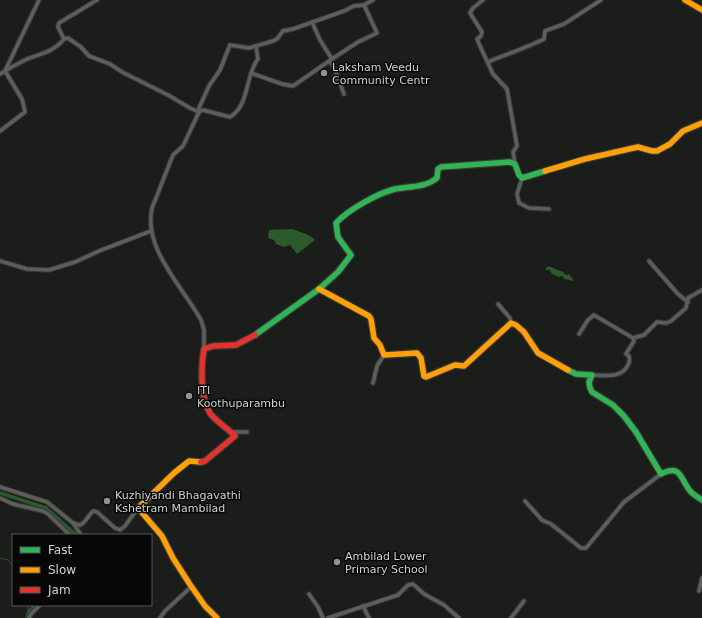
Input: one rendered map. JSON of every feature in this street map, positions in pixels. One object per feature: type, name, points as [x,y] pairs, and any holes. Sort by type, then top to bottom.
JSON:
[{"type":"street","points":[[5,71],[39,0]]},
{"type":"street","points":[[64,40],[58,27],[59,24],[97,0]]},
{"type":"street","points":[[73,523],[80,525],[84,523],[94,511],[98,512],[114,528],[120,530],[125,526],[138,508],[174,473],[189,461],[205,461],[235,436],[229,427],[217,420],[209,411],[204,398],[204,330],[201,320],[165,264],[151,231],[150,215],[173,155],[183,146],[209,86],[217,75],[230,45],[249,48],[273,41],[283,30],[293,29],[354,6],[364,5],[373,0]]},
{"type":"street","points":[[483,0],[473,8],[470,13],[482,32],[477,41],[494,74],[504,85],[507,92],[508,104],[517,146],[513,152],[515,164],[519,176],[522,178]]},
{"type":"street","points":[[488,62],[516,50],[528,47],[544,38],[546,31],[564,24],[601,0]]},
{"type":"street","points":[[685,0],[702,10]]},
{"type":"street","points":[[251,73],[282,84],[293,86],[358,42],[377,32],[364,5]]},
{"type":"street","points":[[312,22],[331,60],[344,94]]},
{"type":"street","points":[[0,74],[25,60],[51,51],[68,38],[81,47],[89,56],[110,64],[122,72],[190,108],[199,112],[203,110],[230,117],[234,115],[245,98],[253,65],[258,59],[256,46]]},
{"type":"street","points":[[0,132],[25,112],[22,99],[5,71]]},
{"type":"street","points":[[522,178],[585,159],[638,147],[657,151],[670,144],[683,131],[702,123]]},
{"type":"street","points":[[204,349],[213,346],[236,345],[261,332],[338,272],[351,256],[337,236],[336,224],[340,219],[372,198],[393,189],[431,183],[437,178],[438,169],[441,167],[510,162],[515,164]]},
{"type":"street","points":[[522,178],[517,194],[519,203],[529,208],[549,209]]},
{"type":"street","points":[[0,261],[27,269],[48,270],[75,262],[151,231]]},
{"type":"street","points":[[649,261],[678,294],[688,302]]},
{"type":"street","points":[[319,288],[369,316],[371,319],[374,338],[380,345],[384,355]]},
{"type":"street","points":[[579,334],[588,320],[594,316],[633,338],[644,335],[657,322],[666,323],[671,321],[686,308],[689,298],[702,290]]},
{"type":"street","points":[[498,304],[510,318],[511,322],[515,323],[530,340],[534,350],[576,374],[592,376],[619,374],[627,368],[630,359],[626,354],[634,341],[633,338]]},
{"type":"street","points":[[384,355],[416,353],[420,358],[424,376],[426,377],[455,365],[464,366],[511,322]]},
{"type":"street","points":[[373,383],[377,366],[384,355]]},
{"type":"street","points":[[589,382],[599,375]]},
{"type":"street","points":[[592,376],[589,382],[589,389],[591,392],[610,402],[628,420],[661,474]]},
{"type":"street","points":[[232,432],[247,432]]},
{"type":"street","points":[[525,501],[542,520],[552,524],[581,548],[586,548],[624,502],[667,470],[675,470],[688,486],[690,491],[702,500]]},
{"type":"street","points":[[0,487],[47,502],[73,523],[80,534]]},
{"type":"street","points":[[0,498],[8,500],[13,504],[43,511],[69,534]]},
{"type":"street","points":[[138,508],[162,536],[173,558],[192,587],[205,606],[217,618]]},
{"type":"street","points":[[699,591],[702,578]]},
{"type":"street","points":[[328,618],[398,595],[408,585],[413,584],[424,594],[444,605],[459,618]]},
{"type":"street","points":[[160,618],[165,611],[192,587]]},
{"type":"street","points":[[309,594],[318,607],[323,618]]},
{"type":"street","points":[[511,618],[524,601]]},
{"type":"street","points":[[29,618],[38,606]]},
{"type":"street","points":[[363,606],[369,618]]},
{"type":"shaded area","points":[[293,229],[308,235],[315,240],[297,254],[290,245],[284,247],[276,244],[274,240],[268,238],[269,230]]},
{"type":"shaded area","points":[[548,266],[563,272],[566,275],[569,274],[574,281],[565,279],[562,276],[559,277],[551,273],[550,270],[545,270]]},
{"type":"waterway","points":[[0,493],[46,508],[75,534]]},
{"type":"waterway","points":[[0,558],[8,560],[12,565]]},
{"type":"waterway","points":[[27,606],[29,611]]},
{"type":"waterway","points":[[27,618],[29,611],[35,606]]},
{"type":"traffic: fast","points":[[255,335],[319,289],[338,272],[351,255],[338,237],[336,223],[364,203],[388,191],[427,184],[437,178],[438,169],[441,167],[510,162],[515,164],[519,175],[522,178],[545,171]]},
{"type":"traffic: fast","points":[[568,370],[576,374],[592,375],[589,382],[592,392],[613,405],[624,416],[636,432],[661,474],[673,470],[677,472],[680,474],[691,492],[702,500]]},
{"type":"traffic: slow","points":[[685,0],[702,10]]},
{"type":"traffic: slow","points":[[545,171],[585,159],[638,147],[657,151],[670,144],[683,131],[702,123]]},
{"type":"traffic: slow","points":[[319,289],[369,316],[371,319],[374,338],[380,345],[384,355],[417,353],[421,358],[424,376],[426,377],[455,365],[464,366],[511,323],[516,325],[524,332],[538,353],[568,370]]},
{"type":"traffic: slow","points":[[201,462],[189,461],[174,473],[138,508],[162,536],[173,558],[189,583],[205,606],[217,618]]},
{"type":"traffic: jam","points":[[201,462],[205,461],[235,436],[210,413],[204,399],[202,382],[204,349],[213,346],[236,345],[255,335]]},
{"type":"place","name":"Laksham Veedu Community Centr","points":[[324,73]]},
{"type":"place","name":"ITI Koothuparambu","points":[[189,396]]},
{"type":"place","name":"Kuzhiyandi Bhagavathi Kshetram Mambilad","points":[[107,501]]},
{"type":"place","name":"Ambilad Lower Primary School","points":[[337,562]]}]
